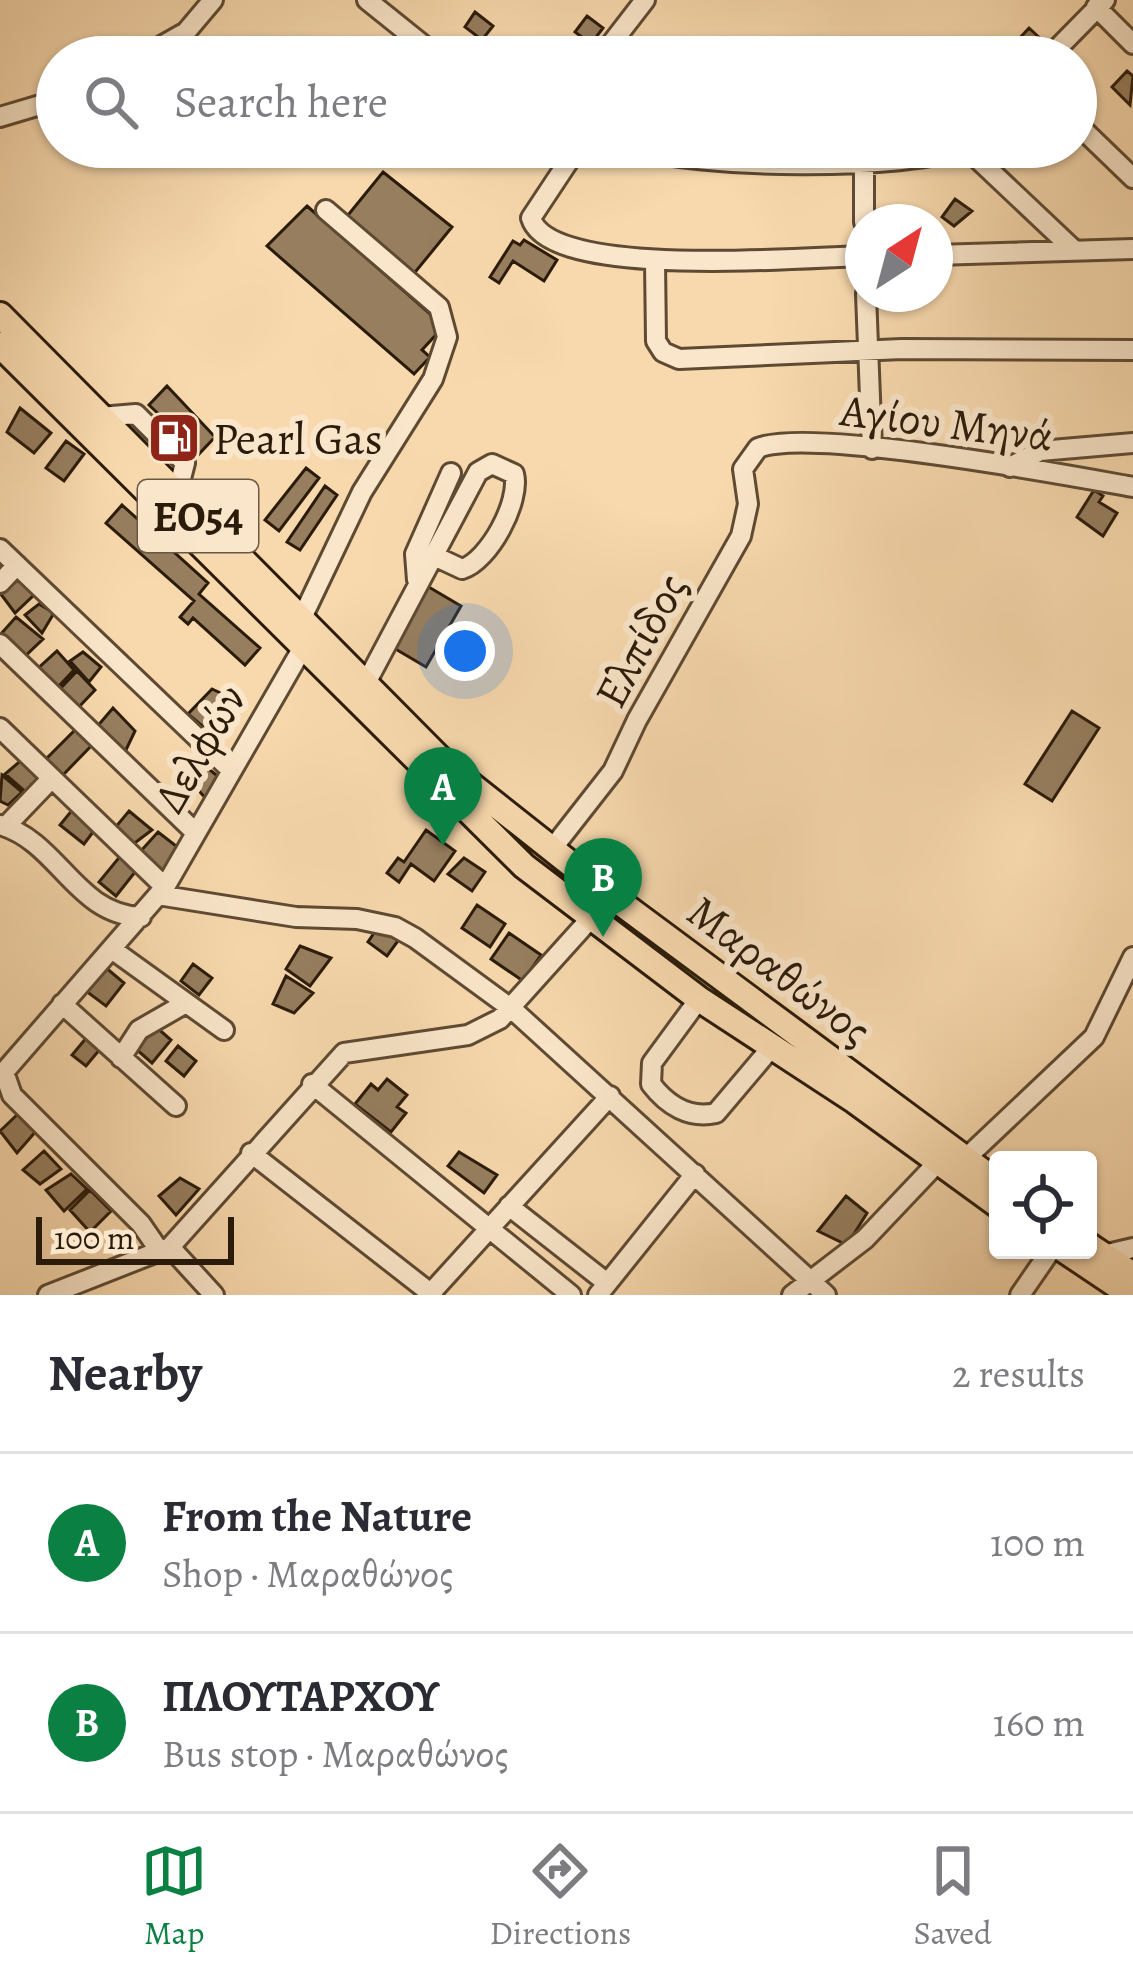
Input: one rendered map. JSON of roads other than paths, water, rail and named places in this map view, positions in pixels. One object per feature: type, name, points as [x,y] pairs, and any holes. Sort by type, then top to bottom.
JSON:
[{"type":"main road","name":"Μαραθώνος","points":[[0,316],[447,766],[552,849],[596,908],[699,999],[989,1199]]},
{"type":"main road","name":"Μαραθώνος","points":[[0,345],[476,822],[596,908],[796,1034],[989,1177]]},
{"type":"main road","points":[[1097,1251],[1133,1276]]},
{"type":"main road","points":[[1078,1259],[1132,1295]]},
{"type":"street","points":[[179,36],[213,0]]},
{"type":"street","points":[[368,0],[412,36]]},
{"type":"street","points":[[617,36],[645,0]]},
{"type":"street","points":[[1069,36],[1100,4],[1133,44]]},
{"type":"street","points":[[0,117],[36,106]]},
{"type":"street","points":[[1097,143],[1133,178]]},
{"type":"street","points":[[563,168],[533,211],[535,230],[563,246],[655,261],[845,256]]},
{"type":"street","points":[[864,168],[864,204]]},
{"type":"street","points":[[986,168],[1074,250]]},
{"type":"street","points":[[301,620],[362,492],[433,379],[447,338],[440,308],[326,210]]},
{"type":"street","points":[[953,254],[1133,249]]},
{"type":"street","points":[[655,261],[655,335],[670,356],[1133,350]]},
{"type":"street","points":[[867,312],[872,449]]},
{"type":"street","points":[[1010,466],[1040,451],[1133,443]]},
{"type":"street","name":"Αγίου Μηνά","points":[[753,452],[772,444],[872,449],[1133,487]]},
{"type":"street","name":"Ελπίδος","points":[[552,849],[630,743],[637,720],[741,536],[748,504],[743,470],[753,452]]},
{"type":"street","points":[[365,685],[418,580],[478,472],[492,464],[506,466],[517,483],[515,493],[480,559],[462,569],[432,555]]},
{"type":"street","points":[[418,580],[415,554],[451,473]]},
{"type":"street","points":[[0,549],[232,770]]},
{"type":"street","points":[[0,583],[17,565]]},
{"type":"street","points":[[0,644],[195,832]]},
{"type":"street","name":"Δελφών","points":[[214,1295],[8,1088],[4,1072],[161,891],[302,650]]},
{"type":"street","points":[[0,728],[161,891],[395,927],[512,1009],[819,1289]]},
{"type":"street","points":[[52,778],[3,825],[33,843],[101,908],[141,917]]},
{"type":"street","points":[[48,1295],[100,1286],[166,1250],[312,1084],[351,1051],[468,1035],[512,1009],[596,908]]},
{"type":"street","points":[[113,950],[224,1030]]},
{"type":"street","points":[[964,1160],[1094,1037],[1133,957]]},
{"type":"street","points":[[699,999],[652,1063],[651,1084],[672,1105],[691,1114],[716,1113],[771,1048]]},
{"type":"street","points":[[121,1058],[140,1030],[186,1003]]},
{"type":"street","points":[[62,1004],[176,1106]]},
{"type":"street","points":[[312,1084],[571,1295]]},
{"type":"street","points":[[251,1153],[431,1294],[610,1096]]},
{"type":"street","points":[[792,1295],[819,1289],[938,1162]]},
{"type":"street","points":[[509,1206],[603,1289],[695,1174]]},
{"type":"street","points":[[1097,1250],[1133,1248]]},
{"type":"street","points":[[1020,1295],[1045,1259]]},
{"type":"place","name":"Pearl Gas","points":[[174,438]]},
{"type":"place","name":"From the Nature","points":[[443,846]]},
{"type":"place","name":"ΠΛΟΥΤΑΡΧΟΥ","points":[[603,937]]}]
